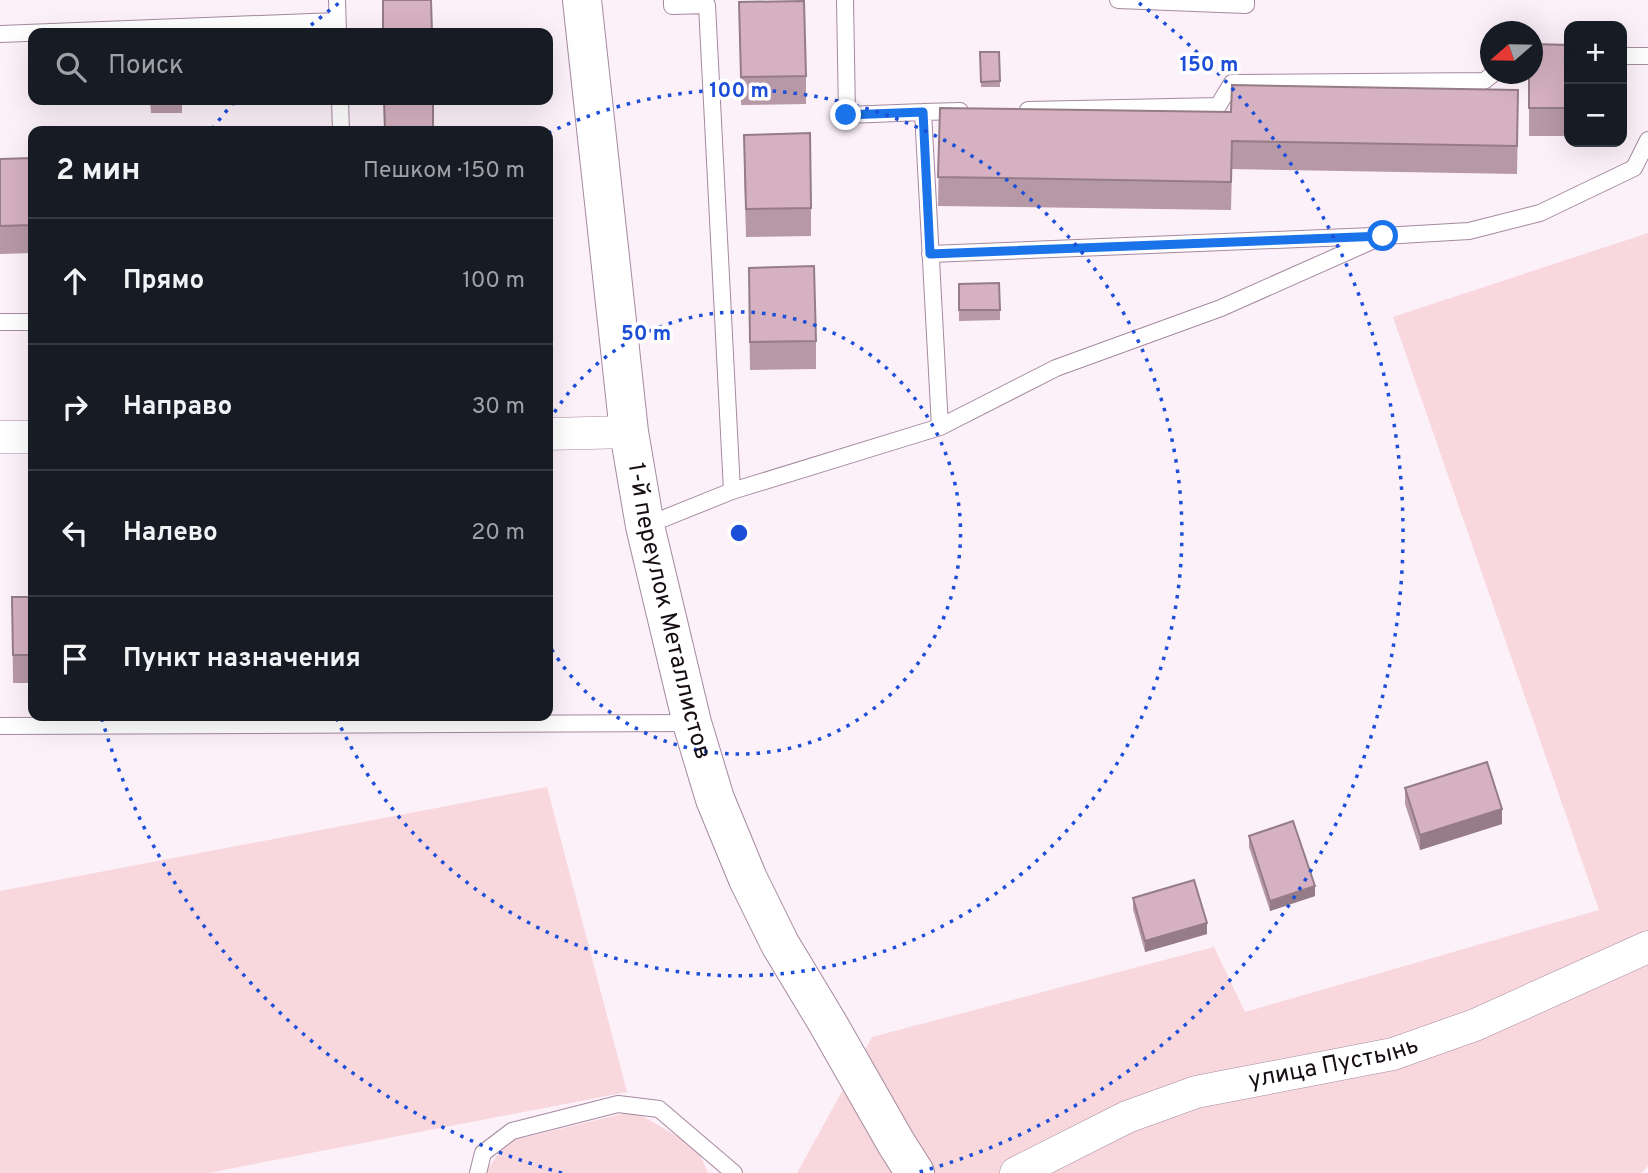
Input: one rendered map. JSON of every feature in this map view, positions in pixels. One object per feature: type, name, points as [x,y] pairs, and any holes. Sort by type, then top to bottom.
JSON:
[{"type":"street","name":"1-й переулок Металлистов","points":[[582,0],[629,432],[645,526],[692,723],[715,799],[748,879],[780,944],[915,1173]]},
{"type":"street","points":[[553,434],[629,432]]},
{"type":"street","points":[[0,437],[28,437]]},
{"type":"street","name":"улица Пустынь","points":[[1016,1173],[1127,1117],[1196,1092],[1393,1054],[1475,1025],[1648,947]]},
{"type":"lane","points":[[290,28],[338,27],[337,0]]},
{"type":"lane","points":[[672,0],[672,6],[707,5],[732,491]]},
{"type":"lane","points":[[845,0],[846,115],[976,111]]},
{"type":"lane","points":[[1118,0],[1246,5],[1246,0]]},
{"type":"lane","points":[[0,34],[28,33]]},
{"type":"lane","points":[[1627,56],[1648,56]]},
{"type":"lane","points":[[1016,110],[1217,106],[1232,83],[1480,81]]},
{"type":"lane","points":[[340,105],[341,126]]},
{"type":"lane","points":[[923,112],[940,427]]},
{"type":"lane","points":[[930,254],[1469,231],[1540,213],[1634,168],[1648,140]]},
{"type":"lane","points":[[645,526],[732,491],[940,427],[1056,368],[1221,308],[1383,236]]},
{"type":"lane","points":[[0,322],[28,322]]},
{"type":"lane","points":[[0,726],[692,723]]},
{"type":"lane","points":[[478,1173],[483,1153],[512,1131],[618,1104],[659,1108],[734,1173]]},
{"type":"shaded area","points":[[1648,233],[1648,1166],[1641,1173],[797,1173],[872,1037],[1214,947],[1245,1012],[1599,910],[1393,317]]},
{"type":"shaded area","points":[[547,787],[627,1092],[208,1173],[0,1173],[0,891]]},
{"type":"shaded area","points":[[634,1111],[697,1148],[708,1173],[485,1173],[506,1142]]},
{"type":"building","points":[[383,0],[431,0],[432,28],[383,28]]},
{"type":"building","points":[[804,1],[806,76],[741,77],[739,2]]},
{"type":"building","points":[[1543,44],[1564,45],[1564,108],[1529,108],[1529,84],[1543,84]]},
{"type":"building","points":[[980,52],[999,52],[1000,81],[981,82]]},
{"type":"building","points":[[1232,85],[1518,90],[1517,146],[1232,141],[1231,182],[938,177],[940,108],[1231,112]]},
{"type":"building","points":[[384,105],[433,105],[433,126],[385,126]]},
{"type":"building","points":[[810,133],[811,208],[746,209],[744,135]]},
{"type":"building","points":[[28,158],[28,225],[0,226],[0,159]]},
{"type":"building","points":[[814,266],[816,341],[750,342],[749,268]]},
{"type":"building","points":[[999,283],[1000,310],[959,310],[959,284]]},
{"type":"building","points":[[12,597],[28,597],[28,655],[13,655]]},
{"type":"building","points":[[1487,762],[1502,809],[1420,835],[1405,788]]},
{"type":"building","points":[[1293,821],[1315,886],[1270,901],[1249,836]]},
{"type":"building","points":[[1194,880],[1207,923],[1145,941],[1133,898]]},
{"type":"route","points":[[846,115],[923,112],[930,254],[1383,236]]}]
